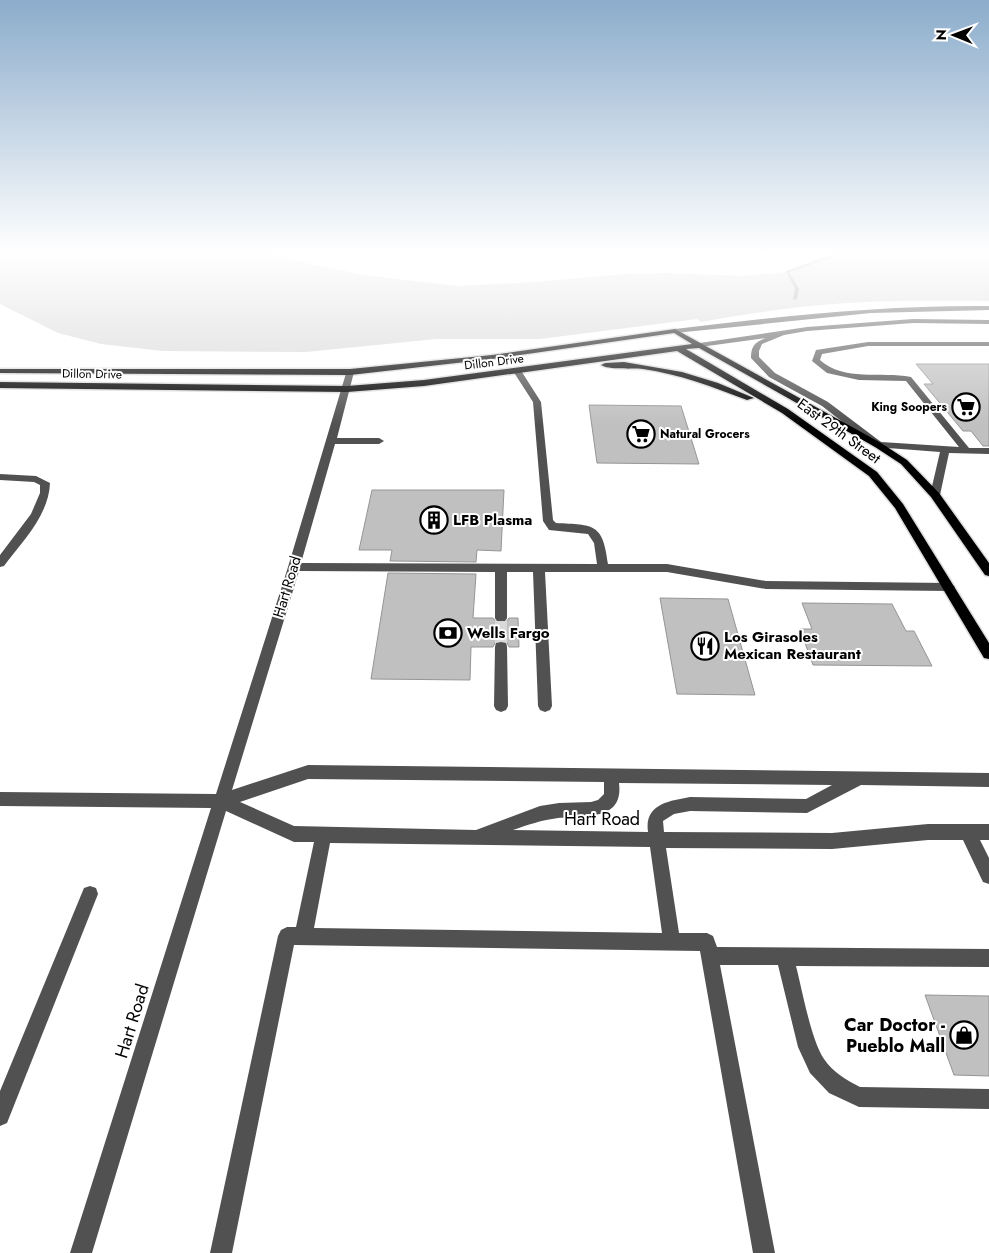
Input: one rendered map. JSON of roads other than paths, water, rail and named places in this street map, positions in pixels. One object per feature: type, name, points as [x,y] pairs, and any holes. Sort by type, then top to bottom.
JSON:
[{"type":"main road","name":"Dillon Drive","points":[[0,371],[350,372],[492,357],[676,331]]},
{"type":"main road","name":"East 29th Street","points":[[676,331],[878,445],[904,462],[934,495],[989,572]]},
{"type":"main road","name":"East 29th Street","points":[[654,334],[785,412],[873,474],[899,506],[989,654]]},
{"type":"main road","name":"Dillon Drive","points":[[0,385],[347,389],[424,383],[700,345]]},
{"type":"main road","points":[[528,370],[612,365],[657,369],[696,377],[785,412]]},
{"type":"street","name":"Dillon Drive","points":[[676,331],[793,316],[915,309]]},
{"type":"street","name":"Dillon Drive","points":[[700,345],[807,329],[913,320],[989,322]]},
{"type":"street","points":[[781,334],[759,343],[754,351],[755,358],[772,375],[825,404],[878,445],[989,451]]},
{"type":"street","points":[[967,451],[908,379],[859,377],[827,371],[816,361],[820,352],[868,344],[989,344]]},
{"type":"street","points":[[517,371],[537,402],[548,521],[553,527],[588,528],[600,541],[603,568]]},
{"type":"street","name":"Hart Road","points":[[81,1253],[294,567],[347,389],[350,372]]},
{"type":"street","points":[[331,441],[379,441]]},
{"type":"street","points":[[934,495],[945,450]]},
{"type":"street","points":[[0,477],[36,479],[45,483],[46,490],[36,514],[0,563]]},
{"type":"street","points":[[294,567],[667,568],[766,585],[949,587]]},
{"type":"street","points":[[501,568],[501,618]]},
{"type":"street","points":[[539,568],[545,706]]},
{"type":"street","points":[[501,647],[501,706]]},
{"type":"street","points":[[0,799],[221,801],[308,772],[989,780]]},
{"type":"street","points":[[475,838],[532,816],[560,810],[600,807],[608,801],[613,793],[611,776]]},
{"type":"street","points":[[672,942],[654,826],[656,817],[674,807],[690,804],[807,806],[862,778]]},
{"type":"street","name":"Hart Road","points":[[221,801],[294,834],[475,838],[832,841],[928,832],[989,832]]},
{"type":"street","points":[[968,832],[989,876]]},
{"type":"street","points":[[303,936],[324,834]]},
{"type":"street","points":[[0,1116],[90,894]]},
{"type":"street","points":[[221,1253],[287,936],[706,942],[764,1253]]},
{"type":"street","points":[[710,956],[989,958]]},
{"type":"street","points":[[785,957],[808,1047],[816,1066],[836,1086],[858,1097],[989,1100]]},
{"type":"tunnel","points":[[501,618],[501,647]]},
{"type":"place","name":"King Soopers","points":[[966,407]]},
{"type":"place","name":"Natural Grocers","points":[[641,434]]},
{"type":"place","name":"LFB Plasma","points":[[434,520]]},
{"type":"place","name":"Wells Fargo","points":[[448,633]]},
{"type":"place","name":"Los Girasoles Mexican Restaurant","points":[[705,646]]},
{"type":"place","name":"Car Doctor - Pueblo Mall","points":[[964,1035]]}]
